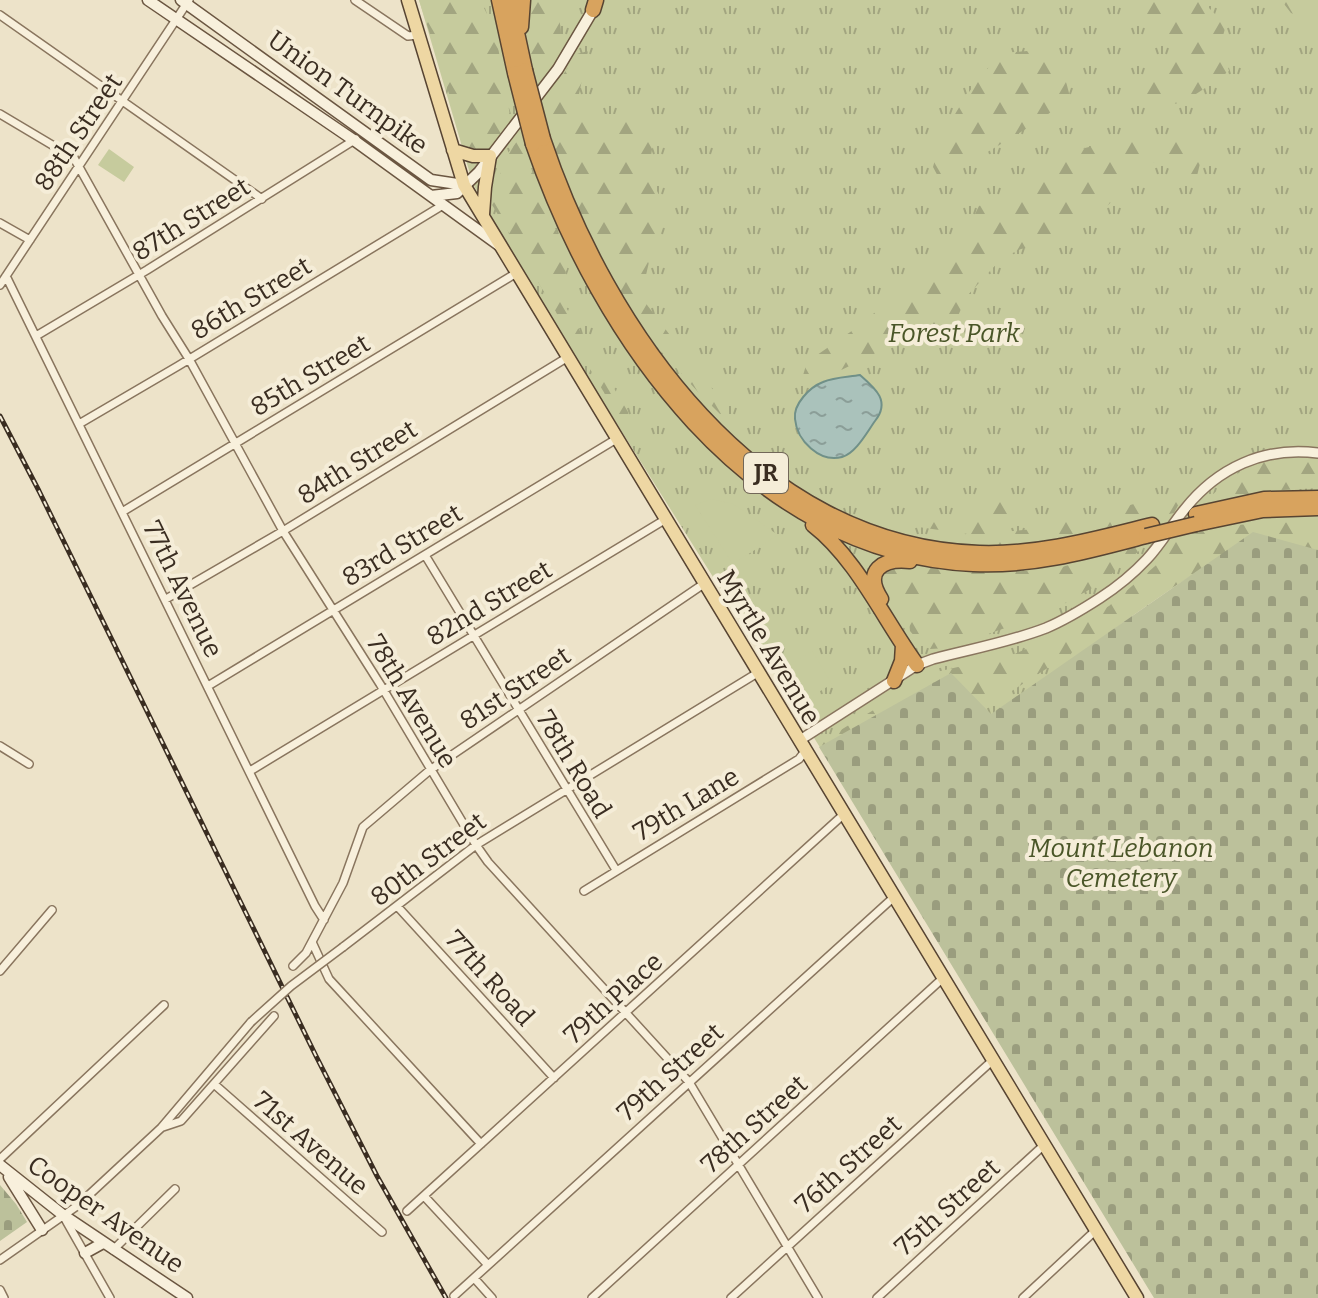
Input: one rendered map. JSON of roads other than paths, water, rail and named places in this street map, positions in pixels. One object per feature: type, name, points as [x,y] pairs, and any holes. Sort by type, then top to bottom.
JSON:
[{"type":"highway","name":"JR","points":[[497,0],[507,38],[520,66]]},
{"type":"highway","name":"JR","points":[[510,0],[520,66],[538,142],[555,203],[581,259],[645,364],[682,408],[735,462],[785,501],[822,522],[871,544],[915,556],[972,564],[1014,564],[1073,555],[1149,530]]},
{"type":"highway","points":[[520,66],[523,0]]},
{"type":"highway","name":"JR","points":[[538,142],[582,238],[609,288],[671,380],[708,422],[752,462],[800,497],[840,520],[918,546],[963,552],[1008,553],[1051,549],[1149,530],[1264,499],[1318,498]]},
{"type":"highway","points":[[785,501],[841,551],[903,644],[920,664]]},
{"type":"highway","name":"JR","points":[[1196,519],[1263,510],[1318,508]]},
{"type":"highway","points":[[920,664],[877,592],[874,584],[876,571],[884,563],[897,560],[936,565],[972,564]]},
{"type":"highway","points":[[894,681],[902,661],[903,644]]},
{"type":"main road","name":"Union Turnpike","points":[[148,0],[355,141],[504,249]]},
{"type":"main road","name":"Myrtle Avenue","points":[[408,0],[464,185],[1137,1298]]},
{"type":"main road","name":"Union Turnpike","points":[[185,1],[431,180],[464,185]]},
{"type":"main road","points":[[464,185],[479,172],[558,69],[593,3]]},
{"type":"main road","points":[[453,150],[473,156],[490,156]]},
{"type":"main road","points":[[483,214],[490,156]]},
{"type":"main road","name":"Union Turnpike","points":[[431,196],[457,193],[464,185]]},
{"type":"main road","points":[[2,1165],[42,1230]]},
{"type":"main road","name":"Cooper Avenue","points":[[2,1165],[63,1215],[187,1298]]},
{"type":"main road","points":[[85,1253],[103,1243]]},
{"type":"street","points":[[355,0],[408,36],[418,35]]},
{"type":"street","name":"88th Street","points":[[0,285],[185,1]]},
{"type":"street","points":[[0,15],[262,199]]},
{"type":"street","name":"78th Avenue","points":[[0,114],[72,156],[79,166],[283,531],[476,845],[488,862],[689,1082],[818,1298]]},
{"type":"street","name":"87th Street","points":[[36,336],[355,141],[362,130]]},
{"type":"street","name":"86th Street","points":[[79,424],[443,205]]},
{"type":"street","points":[[0,223],[30,240]]},
{"type":"street","name":"85th Street","points":[[122,512],[518,272]]},
{"type":"street","name":"77th Avenue","points":[[6,276],[324,920]]},
{"type":"street","name":"84th Street","points":[[166,599],[568,356]]},
{"type":"street","name":"83rd Street","points":[[208,686],[618,438]]},
{"type":"street","points":[[803,745],[920,664],[1047,627],[1102,597],[1147,559],[1185,508],[1211,481],[1234,466],[1270,454],[1293,451],[1318,453]]},
{"type":"street","name":"82nd Street","points":[[250,771],[666,519]]},
{"type":"street","name":"78th Road","points":[[425,555],[616,870]]},
{"type":"street","name":"81st Street","points":[[293,966],[306,953],[343,883],[363,827],[430,770],[705,583]]},
{"type":"street","name":"80th Street","points":[[0,1260],[77,1206],[161,1128],[251,1022],[291,986],[476,845],[759,672]]},
{"type":"street","name":"79th Lane","points":[[584,891],[799,759],[803,745]]},
{"type":"street","points":[[0,746],[29,764]]},
{"type":"street","name":"79th Place","points":[[407,1211],[844,814]]},
{"type":"street","name":"79th Street","points":[[454,1296],[894,897]]},
{"type":"street","name":"77th Road","points":[[397,906],[554,1078]]},
{"type":"street","points":[[0,971],[52,910]]},
{"type":"street","points":[[312,942],[329,979],[481,1144]]},
{"type":"street","name":"78th Street","points":[[592,1298],[943,978]]},
{"type":"street","points":[[2,1165],[164,1005]]},
{"type":"street","name":"80th Street","points":[[161,1128],[181,1121],[274,1016]]},
{"type":"street","name":"76th Street","points":[[731,1298],[993,1060]]},
{"type":"street","name":"71st Avenue","points":[[214,1084],[382,1232]]},
{"type":"street","name":"75th Street","points":[[877,1298],[1044,1145]]},
{"type":"street","points":[[113,1250],[175,1189]]},
{"type":"street","points":[[424,1196],[488,1265]]},
{"type":"street","points":[[63,1215],[110,1298]]},
{"type":"street","points":[[1023,1298],[1096,1230]]},
{"type":"street","points":[[474,1278],[492,1298]]},
{"type":"street","points":[[0,1290],[4,1298]]},
{"type":"water","points":[[860,375],[879,395],[880,414],[861,442],[847,455],[826,457],[811,448],[800,435],[795,419],[797,408],[808,392],[823,382]]},
{"type":"railway","points":[[0,416],[316,1056],[377,1176],[446,1298]]},
{"type":"park label","name":"Forest Park","points":[[954,333]]},
{"type":"park label","name":"Mount Lebanon Cemetery","points":[[1121,863]]}]
